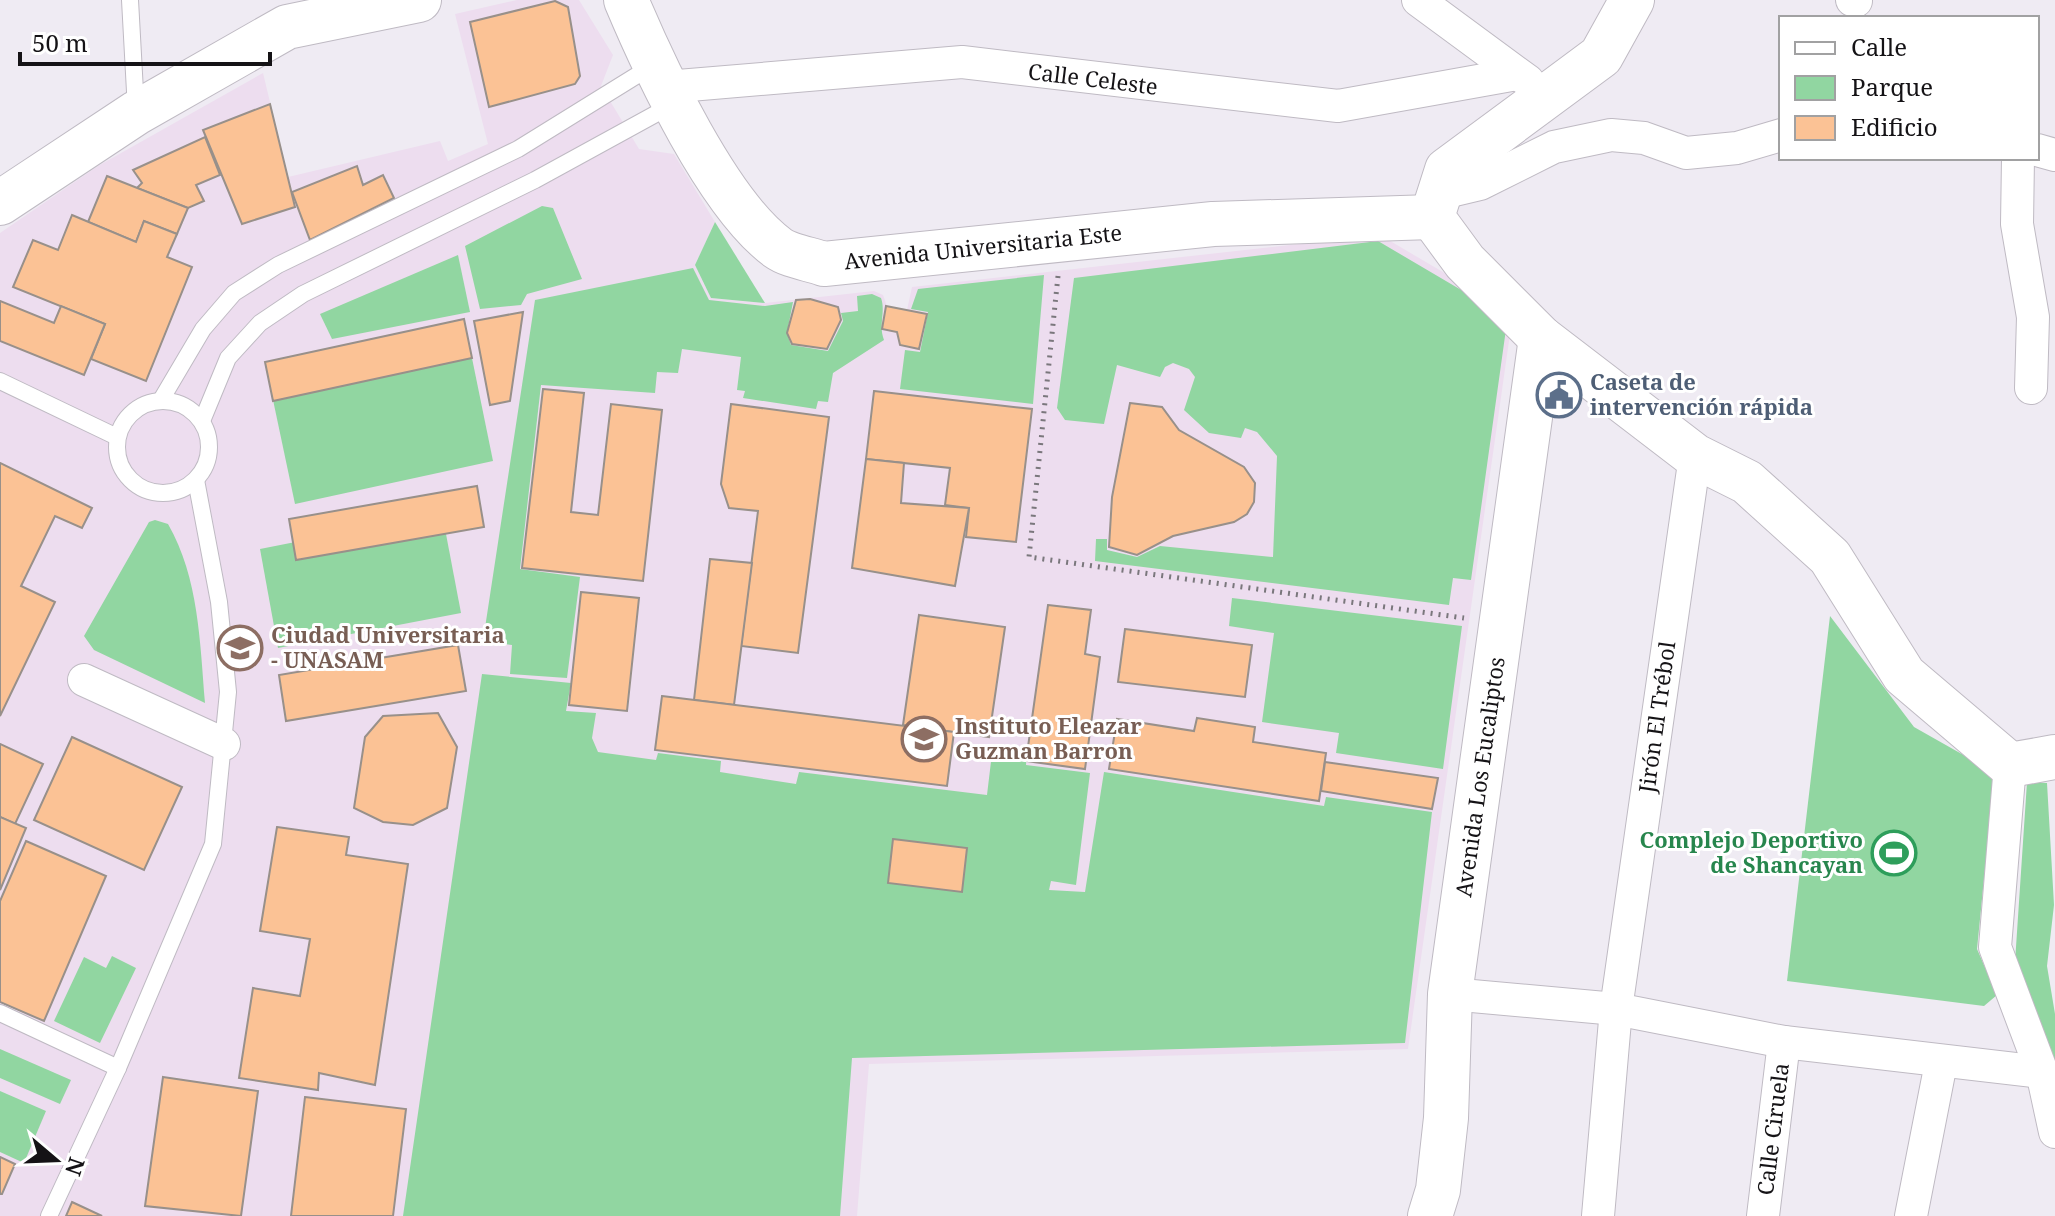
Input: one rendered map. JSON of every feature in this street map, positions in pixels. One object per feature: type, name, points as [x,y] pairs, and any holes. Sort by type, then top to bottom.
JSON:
[{"type":"main road","points":[[0,203],[136,113],[287,27],[419,0]]},
{"type":"main road","name":"Avenida Universitaria Este","points":[[626,0],[665,85],[740,210],[779,250],[824,264],[1213,224],[1389,220],[1439,194]]},
{"type":"main road","points":[[1632,0],[1601,56],[1533,85],[1439,194],[1465,262],[1541,338],[1695,456],[1747,482],[1830,557],[1904,675],[2010,765],[2055,757]]},
{"type":"main road","name":"Avenida Los Eucaliptos","points":[[1430,1216],[1438,1190],[1446,1118],[1450,994],[1541,338]]},
{"type":"street","points":[[1418,0],[1533,85]]},
{"type":"street","name":"Calle Celeste","points":[[665,85],[962,62],[1338,106],[1533,85]]},
{"type":"street","points":[[1439,194],[1480,184],[1554,147],[1611,135],[1644,138],[1686,153],[1737,148],[1777,135]]},
{"type":"street","points":[[2018,160],[2017,224],[2033,317],[2031,388]]},
{"type":"street","name":"Jirón El Trébol","points":[[1598,1216],[1616,1009],[1695,456]]},
{"type":"street","points":[[84,680],[224,744]]},
{"type":"street","points":[[2010,765],[1995,947],[2042,1072],[2055,1132]]},
{"type":"street","points":[[1450,994],[1616,1009],[1784,1042],[1941,1063],[2042,1072]]},
{"type":"street","name":"Calle Ciruela","points":[[1763,1216],[1784,1042]]},
{"type":"street","points":[[1911,1216],[1941,1063]]},
{"type":"lane","points":[[130,0],[136,113]]},
{"type":"lane","points":[[196,480],[169,493],[140,489],[120,467],[116,452],[117,437],[132,411],[161,400],[203,329],[234,293],[278,265],[518,149],[665,85]]},
{"type":"lane","points":[[202,421],[228,358],[260,323],[303,294],[535,180],[665,85]]},
{"type":"lane","points":[[0,381],[117,437]]},
{"type":"lane","points":[[49,1216],[118,1068],[213,844],[228,692],[219,602],[196,480],[209,452],[202,421],[191,410],[161,400]]},
{"type":"lane","points":[[0,1013],[118,1068]]},
{"type":"path","points":[[1059,270],[1029,557],[1470,618]]},
{"type":"shaded area","points":[[517,0],[579,0],[613,55],[601,86],[639,149],[674,154],[715,222],[695,265],[711,298],[765,303],[874,291],[883,295],[887,306],[907,310],[912,287],[1380,235],[1470,288],[1511,327],[1408,1049],[869,1064],[857,1216],[0,1216],[0,233],[98,166],[263,73],[288,177],[440,141],[448,161],[488,144],[455,14]]},
{"type":"green space","points":[[542,206],[553,208],[582,279],[527,294],[521,305],[480,309],[465,246]]},
{"type":"green space","points":[[715,222],[765,303],[711,298],[695,265]]},
{"type":"green space","points":[[1378,241],[1468,294],[1506,329],[1471,580],[1453,578],[1449,605],[1095,561],[1096,539],[1107,539],[1107,550],[1137,557],[1160,546],[1273,557],[1277,456],[1257,432],[1245,428],[1241,438],[1209,433],[1184,410],[1195,377],[1189,369],[1173,363],[1165,367],[1160,377],[1117,365],[1104,424],[1065,420],[1057,408],[1074,278]]},
{"type":"green space","points":[[458,255],[470,312],[332,339],[320,314]]},
{"type":"green space","points":[[693,268],[709,300],[765,306],[793,302],[787,333],[791,345],[828,351],[843,321],[841,313],[858,311],[857,296],[872,294],[881,298],[884,340],[833,373],[828,402],[818,401],[816,409],[743,398],[745,391],[737,390],[741,357],[682,349],[678,373],[657,372],[655,393],[541,385],[520,569],[580,577],[567,678],[510,674],[512,645],[483,641],[535,300]]},
{"type":"green space","points":[[1044,275],[1033,404],[900,389],[905,350],[920,352],[928,312],[911,309],[918,289]]},
{"type":"green space","points":[[464,319],[493,461],[295,504],[265,362]]},
{"type":"green space","points":[[442,513],[461,613],[278,648],[260,549]]},
{"type":"green space","points":[[155,520],[168,524],[186,566],[196,611],[205,703],[94,650],[84,636],[149,522]]},
{"type":"green space","points":[[1232,598],[1462,626],[1443,769],[1336,753],[1339,733],[1262,722],[1274,633],[1229,626]]},
{"type":"green space","points":[[1830,616],[1914,727],[1990,770],[1994,779],[1977,949],[1997,995],[1984,1006],[1787,981]]},
{"type":"green space","points":[[482,674],[571,683],[566,711],[596,713],[592,738],[598,752],[656,760],[658,753],[721,761],[720,772],[796,784],[799,772],[987,795],[993,745],[1027,749],[1026,765],[1090,773],[1076,885],[1051,881],[1049,890],[1085,892],[1104,772],[1324,806],[1326,797],[1432,812],[1405,1043],[852,1058],[840,1216],[403,1216]]},
{"type":"green space","points":[[2027,782],[2047,783],[2054,905],[2047,966],[2055,1014],[2055,1068],[2015,962]]},
{"type":"green space","points":[[112,956],[136,968],[100,1043],[54,1021],[84,957],[106,968]]},
{"type":"green space","points":[[0,1049],[71,1080],[60,1104],[0,1078]]},
{"type":"green space","points":[[0,1091],[46,1111],[24,1163],[0,1152]]},
{"type":"building","points":[[555,1],[568,7],[580,76],[575,84],[489,107],[470,22]]},
{"type":"building","points":[[270,104],[295,207],[242,224],[203,130]]},
{"type":"building","points":[[205,137],[220,175],[196,185],[204,201],[188,208],[137,188],[142,183],[133,170]]},
{"type":"building","points":[[357,166],[363,185],[383,175],[394,198],[310,240],[292,192]]},
{"type":"building","points":[[107,176],[188,208],[177,234],[144,221],[136,242],[88,222]]},
{"type":"building","points":[[72,215],[136,242],[144,221],[177,234],[167,257],[192,267],[146,381],[91,359],[105,324],[13,287],[33,240],[58,250]]},
{"type":"building","points":[[810,299],[838,307],[841,320],[827,349],[792,344],[787,333],[796,300]]},
{"type":"building","points":[[0,301],[54,323],[61,306],[105,324],[84,375],[0,341]]},
{"type":"building","points":[[886,306],[927,314],[919,349],[900,345],[897,332],[882,329]]},
{"type":"building","points":[[523,312],[510,401],[490,405],[474,321]]},
{"type":"building","points":[[464,319],[472,358],[273,401],[265,362]]},
{"type":"building","points":[[543,389],[584,393],[571,512],[598,515],[611,404],[662,410],[643,581],[522,568]]},
{"type":"building","points":[[874,391],[1032,409],[1016,542],[966,537],[969,508],[945,505],[950,468],[866,459]]},
{"type":"building","points":[[1130,403],[1162,407],[1179,430],[1244,467],[1255,483],[1254,502],[1247,514],[1234,522],[1173,536],[1137,555],[1109,547],[1112,497]]},
{"type":"building","points":[[731,404],[829,417],[798,653],[741,646],[758,511],[729,508],[721,484]]},
{"type":"building","points":[[866,459],[904,463],[901,503],[969,508],[955,586],[852,568]]},
{"type":"building","points":[[0,463],[92,508],[82,528],[55,516],[21,586],[55,602],[0,716]]},
{"type":"building","points":[[477,486],[484,527],[296,560],[289,519]]},
{"type":"building","points":[[710,559],[752,563],[734,705],[694,700]]},
{"type":"building","points":[[581,592],[639,598],[627,711],[569,705]]},
{"type":"building","points":[[1048,605],[1091,610],[1085,654],[1100,657],[1085,769],[1026,761]]},
{"type":"building","points":[[919,615],[1005,627],[989,737],[903,725]]},
{"type":"building","points":[[1125,629],[1252,645],[1245,697],[1118,682]]},
{"type":"building","points":[[458,645],[466,691],[286,721],[279,675]]},
{"type":"building","points":[[662,696],[954,732],[947,786],[655,750]]},
{"type":"building","points":[[438,713],[457,747],[447,808],[413,825],[383,822],[354,808],[365,737],[383,716]]},
{"type":"building","points":[[1197,718],[1255,727],[1253,742],[1326,753],[1319,801],[1109,769],[1117,719],[1194,731]]},
{"type":"building","points":[[72,737],[182,787],[144,870],[34,820]]},
{"type":"building","points":[[0,744],[43,764],[15,824],[0,817]]},
{"type":"building","points":[[1325,762],[1438,778],[1432,809],[1321,791]]},
{"type":"building","points":[[0,817],[26,828],[0,890]]},
{"type":"building","points":[[277,827],[349,837],[346,855],[408,864],[375,1085],[319,1073],[318,1090],[239,1078],[253,988],[300,996],[310,939],[260,931]]},
{"type":"building","points":[[893,839],[967,848],[962,892],[888,883]]},
{"type":"building","points":[[26,841],[106,876],[44,1021],[0,1002],[0,901]]},
{"type":"building","points":[[163,1077],[258,1091],[241,1216],[145,1206]]},
{"type":"building","points":[[305,1097],[406,1109],[393,1216],[291,1216]]},
{"type":"building","points":[[0,1157],[15,1164],[2,1194],[0,1194]]},
{"type":"building","points":[[72,1202],[102,1216],[66,1216]]},
{"type":"place","name":"Caseta de intervención rápida","points":[[1559,395]]},
{"type":"place","name":"Ciudad Universitaria - UNASAM","points":[[240,648]]},
{"type":"place","name":"Instituto Eleazar Guzman Barron","points":[[924,739]]},
{"type":"place","name":"Complejo Deportivo de Shancayan","points":[[1894,853]]}]
